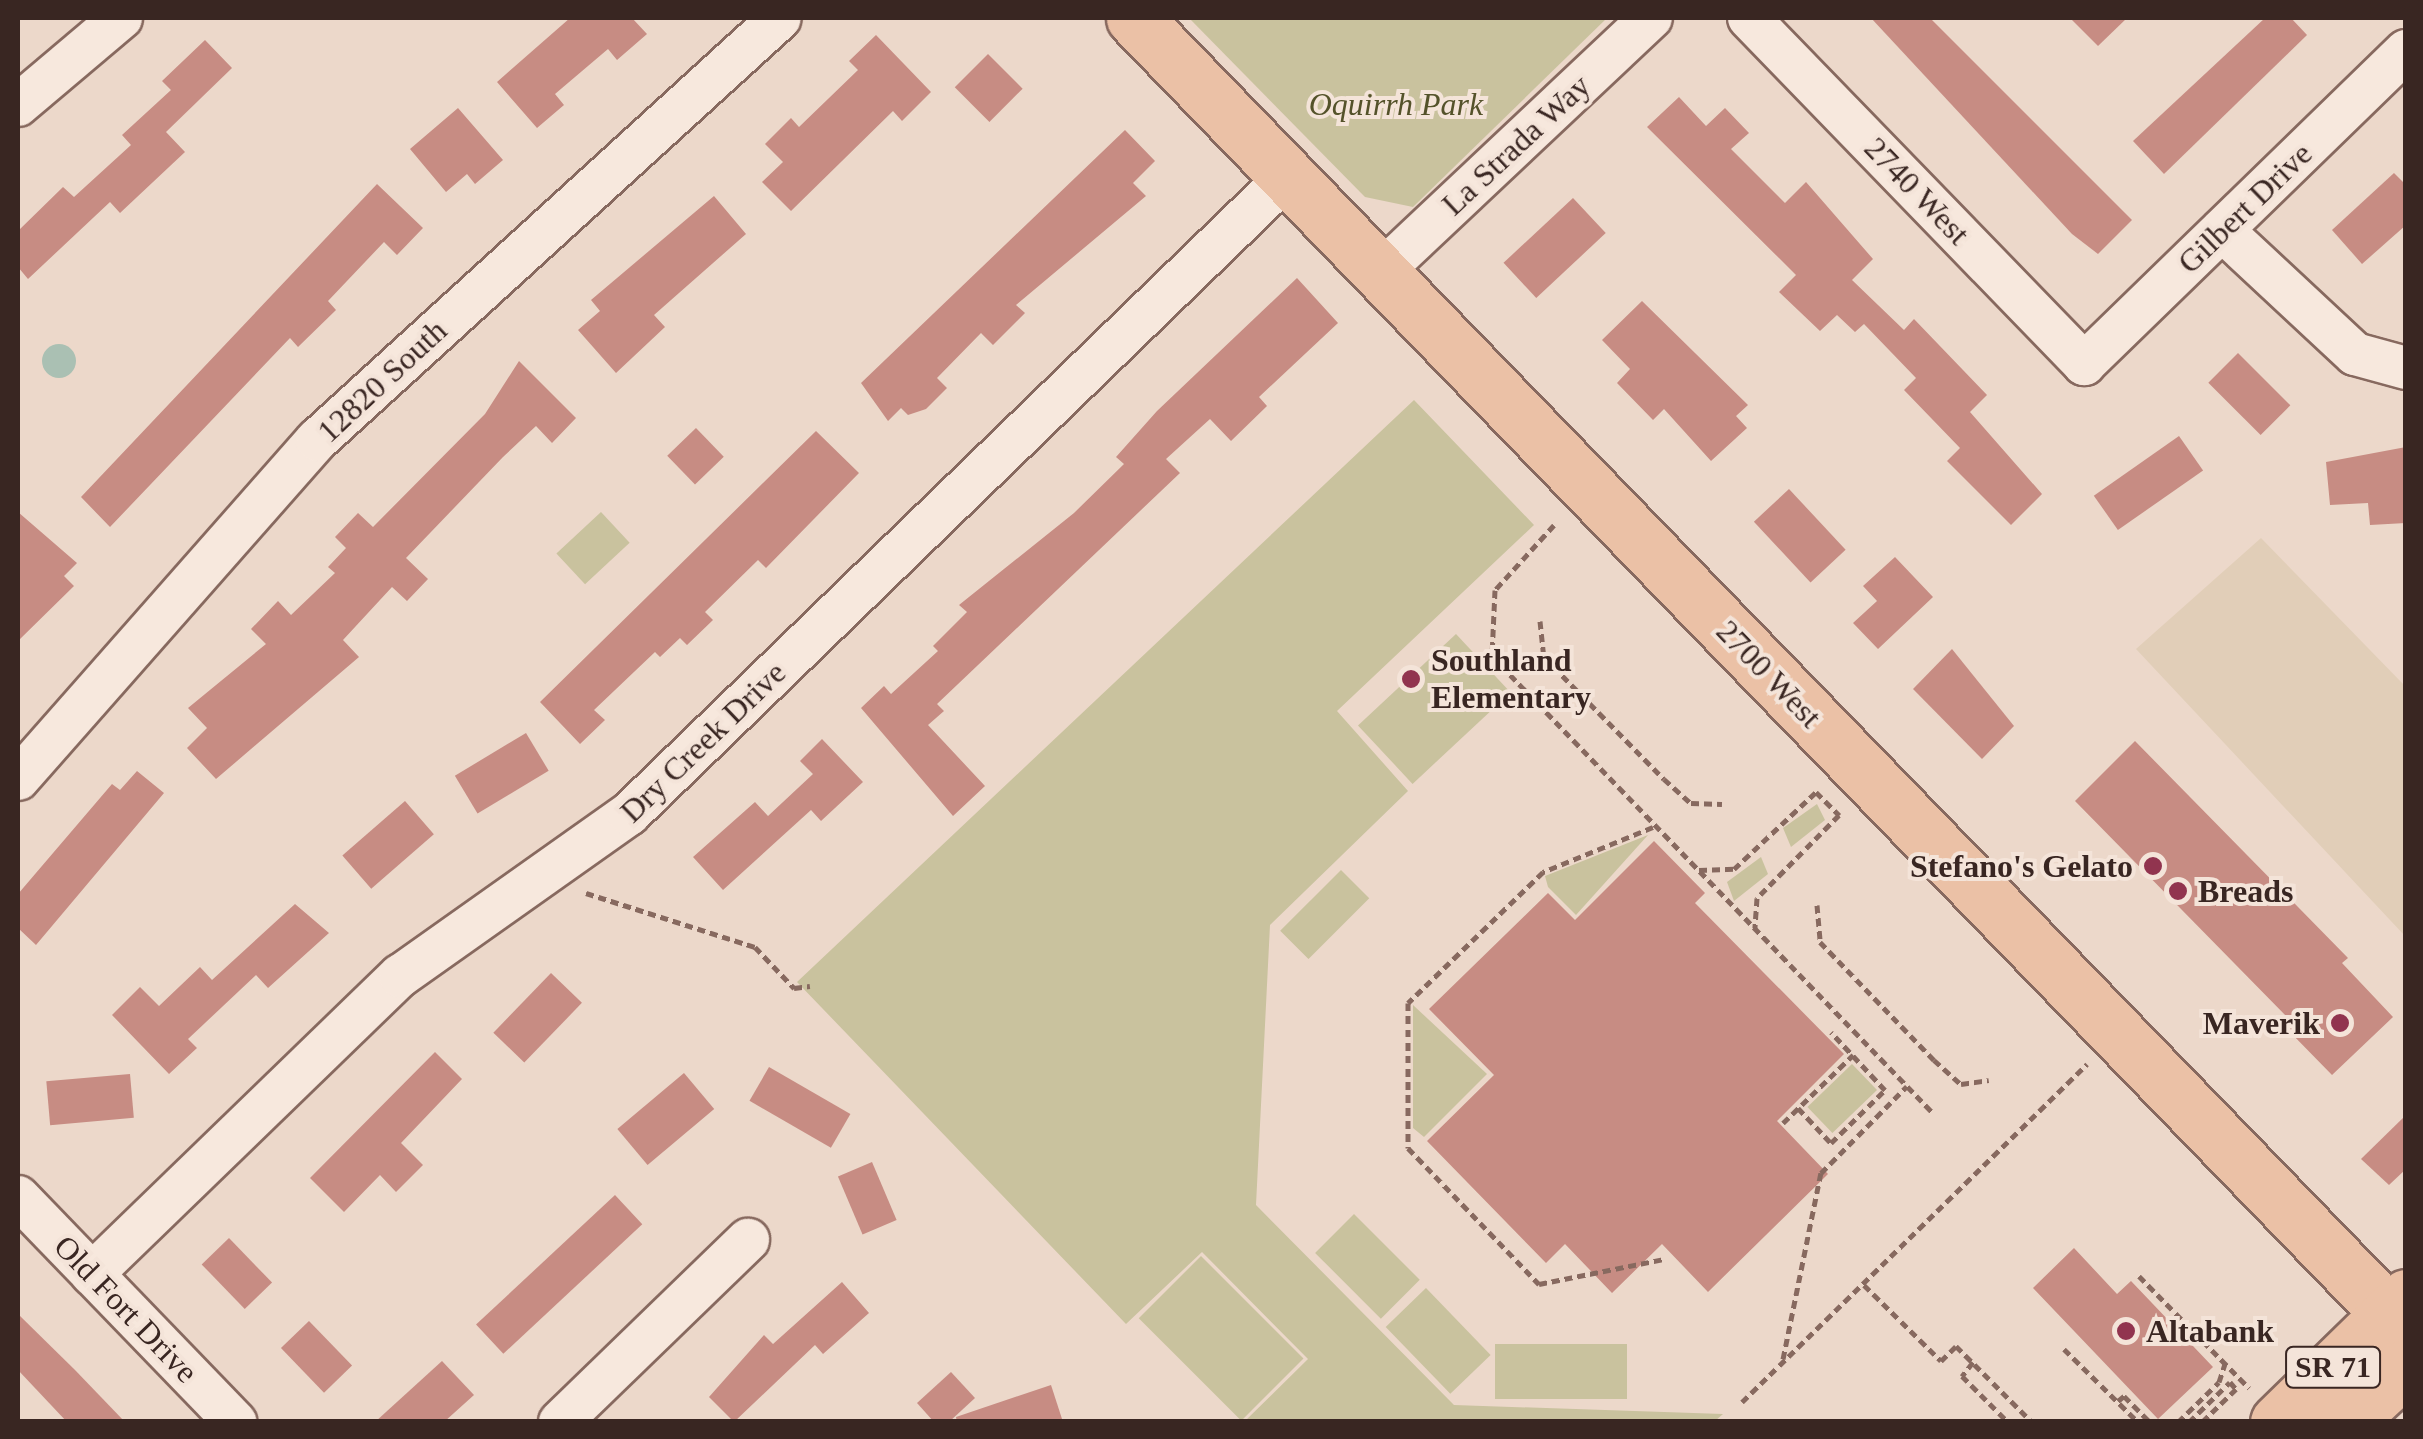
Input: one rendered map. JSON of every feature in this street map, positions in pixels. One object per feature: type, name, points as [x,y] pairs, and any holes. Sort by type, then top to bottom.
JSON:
[{"type":"main road","name":"2700 West","points":[[1134,18],[2400,1314]]},
{"type":"main road","name":"SR 71","points":[[2264,1405],[2400,1314]]},
{"type":"main road","name":"SR 71","points":[[2347,1422],[2406,1367]]},
{"type":"street","points":[[18,106],[121,18]]},
{"type":"street","name":"12820 South","points":[[18,779],[317,440],[780,18]]},
{"type":"street","name":"La Strada Way","points":[[1381,272],[1651,18]]},
{"type":"street","name":"2740 West","points":[[1750,18],[2084,364]]},
{"type":"street","name":"Gilbert Drive","points":[[2084,364],[2406,51]]},
{"type":"street","name":"Dry Creek Drive","points":[[92,1274],[400,976],[629,814],[1288,176]]},
{"type":"street","points":[[2222,230],[2344,346],[2406,368]]},
{"type":"street","name":"Old Fort Drive","points":[[18,1196],[236,1422]]},
{"type":"street","points":[[560,1422],[748,1240]]},
{"type":"path","points":[[1554,525],[1495,590],[1492,656],[1932,1112]]},
{"type":"path","points":[[1540,622],[1544,657],[1664,779],[1691,803],[1722,804]]},
{"type":"path","points":[[1695,869],[1734,869],[1816,792],[1839,815],[1756,898],[1756,931]]},
{"type":"path","points":[[1654,827],[1543,872],[1408,1003],[1408,1148],[1539,1284],[1664,1259]]},
{"type":"path","points":[[586,894],[755,947],[794,988],[810,986]]},
{"type":"path","points":[[1818,905],[1820,942],[1934,1060],[1961,1084],[1989,1080]]},
{"type":"path","points":[[1798,1108],[1831,1142],[1886,1090],[1831,1032]]},
{"type":"path","points":[[1783,1122],[1852,1055]]},
{"type":"path","points":[[1742,1402],[2087,1064]]},
{"type":"path","points":[[1782,1362],[1822,1173],[1907,1086]]},
{"type":"path","points":[[2139,1276],[2264,1405]]},
{"type":"path","points":[[1863,1285],[1940,1361],[1956,1346],[2032,1422]]},
{"type":"path","points":[[2064,1349],[2138,1422]]},
{"type":"path","points":[[1973,1362],[1962,1376],[2008,1422]]},
{"type":"path","points":[[2178,1422],[2219,1382],[2225,1364]]},
{"type":"path","points":[[2189,1422],[2230,1382],[2236,1389],[2202,1422]]},
{"type":"path","points":[[2118,1402],[2124,1396],[2150,1422]]},
{"type":"shaded area","points":[[59,344],[71,349],[76,361],[71,373],[59,378],[47,373],[42,361],[47,349]]},
{"type":"shaded area","points":[[2261,538],[2405,686],[2405,936],[2136,649]]},
{"type":"green space","name":"Oquirrh Park","points":[[1189,18],[1607,18],[1413,207],[1365,197]]},
{"type":"green space","points":[[1414,400],[1534,525],[1337,711],[1408,791],[1270,925],[1256,1205],[1454,1405],[1723,1414],[1715,1421],[1245,1421],[1308,1359],[1202,1252],[1126,1324],[797,982]]},
{"type":"green space","points":[[601,512],[630,543],[585,584],[556,554]]},
{"type":"green space","points":[[1456,634],[1511,693],[1413,784],[1358,725]]},
{"type":"green space","points":[[1817,804],[1825,820],[1791,847],[1783,828]]},
{"type":"green space","points":[[1648,835],[1576,915],[1548,887],[1545,876]]},
{"type":"green space","points":[[1761,857],[1768,874],[1734,901],[1727,882]]},
{"type":"green space","points":[[1341,870],[1369,898],[1308,959],[1280,931]]},
{"type":"green space","points":[[1413,1005],[1487,1074],[1424,1137],[1413,1128]]},
{"type":"green space","points":[[1852,1064],[1877,1090],[1832,1133],[1807,1107]]},
{"type":"green space","points":[[1354,1214],[1420,1280],[1381,1319],[1315,1253]]},
{"type":"green space","points":[[1201,1256],[1304,1359],[1241,1421],[1139,1318]]},
{"type":"green space","points":[[1426,1288],[1491,1355],[1450,1394],[1386,1327]]},
{"type":"green space","points":[[1495,1344],[1627,1344],[1627,1399],[1495,1399]]},
{"type":"building","points":[[570,18],[632,18],[647,34],[617,60],[608,49],[555,94],[564,105],[537,128],[497,82]]},
{"type":"building","points":[[1871,18],[1930,18],[2132,220],[2098,254],[2072,234]]},
{"type":"building","points":[[2070,18],[2127,18],[2098,46]]},
{"type":"building","points":[[2265,18],[2291,18],[2307,35],[2164,174],[2133,141]]},
{"type":"building","points":[[876,35],[931,92],[902,121],[893,111],[791,211],[762,182],[783,162],[765,144],[791,118],[799,127],[858,70],[849,61]]},
{"type":"building","points":[[205,40],[232,68],[166,132],[185,152],[120,213],[110,202],[28,279],[18,267],[18,231],[63,187],[74,197],[131,145],[122,135],[171,90],[162,81]]},
{"type":"building","points":[[988,54],[1023,89],[989,122],[955,87]]},
{"type":"building","points":[[1679,97],[1706,126],[1725,108],[1749,133],[1731,149],[1785,203],[1806,182],[1873,259],[1852,280],[1904,330],[1914,319],[1987,395],[1970,412],[2042,494],[2011,525],[1947,461],[1960,448],[1904,390],[1916,378],[1864,324],[1855,332],[1837,315],[1820,331],[1779,292],[1796,275],[1647,127]]},
{"type":"building","points":[[458,108],[503,160],[475,184],[467,174],[446,192],[410,149]]},
{"type":"building","points":[[1125,130],[1155,161],[1133,183],[1146,196],[1016,305],[1025,313],[993,345],[981,333],[937,378],[947,388],[926,409],[908,415],[901,408],[888,421],[861,383]]},
{"type":"building","points":[[2394,173],[2406,185],[2406,225],[2362,264],[2332,230]]},
{"type":"building","points":[[377,184],[423,228],[397,255],[384,242],[328,301],[336,310],[298,347],[290,338],[110,527],[81,497]]},
{"type":"building","points":[[714,196],[746,234],[654,315],[665,327],[616,373],[578,330],[600,311],[591,300]]},
{"type":"building","points":[[1573,198],[1606,233],[1536,298],[1504,263]]},
{"type":"building","points":[[1297,278],[1338,323],[1259,397],[1267,406],[1231,441],[1210,419],[1166,459],[1180,473],[937,704],[944,711],[928,725],[985,786],[953,816],[861,708],[884,686],[891,694],[938,651],[933,646],[967,612],[959,605],[1074,513],[1124,464],[1116,457],[1157,411]]},
{"type":"building","points":[[1642,301],[1748,405],[1736,416],[1747,428],[1711,461],[1664,409],[1653,420],[1617,383],[1630,369],[1602,340]]},
{"type":"building","points":[[2238,353],[2290,405],[2261,435],[2208,383]]},
{"type":"building","points":[[519,361],[576,418],[552,443],[536,426],[503,457],[406,558],[428,579],[407,601],[392,587],[343,640],[359,657],[216,779],[187,748],[207,728],[188,708],[266,644],[251,629],[278,601],[291,615],[335,573],[328,567],[346,548],[335,537],[358,513],[373,527],[485,414]]},
{"type":"building","points":[[696,428],[724,457],[695,485],[667,456]]},
{"type":"building","points":[[816,431],[859,473],[766,568],[758,560],[705,612],[713,620],[687,645],[680,638],[660,657],[655,652],[594,710],[605,720],[580,744],[540,702]]},
{"type":"building","points":[[2179,436],[2203,470],[2118,530],[2094,496]]},
{"type":"building","points":[[2406,447],[2406,523],[2370,525],[2368,503],[2330,505],[2326,462]]},
{"type":"building","points":[[1789,489],[1846,550],[1811,582],[1754,522]]},
{"type":"building","points":[[18,512],[77,563],[64,576],[74,586],[18,641]]},
{"type":"building","points":[[1895,557],[1933,597],[1878,649],[1853,623],[1877,601],[1863,586]]},
{"type":"building","points":[[1952,649],[2014,726],[1982,759],[1913,689]]},
{"type":"building","points":[[526,733],[549,771],[478,813],[455,776]]},
{"type":"building","points":[[822,739],[863,782],[821,821],[811,810],[723,890],[693,857],[755,802],[768,816],[813,774],[800,761]]},
{"type":"building","points":[[2135,741],[2348,958],[2342,963],[2393,1017],[2332,1075],[2287,1029],[2293,1023],[2075,801]]},
{"type":"building","points":[[137,771],[164,793],[36,945],[18,928],[18,894],[112,784],[120,790]]},
{"type":"building","points":[[405,801],[434,834],[371,889],[342,855]]},
{"type":"building","points":[[1654,841],[1705,893],[1695,903],[1844,1054],[1777,1121],[1828,1174],[1708,1292],[1662,1244],[1612,1293],[1565,1244],[1546,1263],[1427,1141],[1494,1075],[1429,1009],[1548,893],[1575,920]]},
{"type":"building","points":[[295,904],[329,933],[268,988],[256,975],[188,1039],[197,1048],[169,1074],[112,1015],[140,987],[159,1006],[200,967],[212,980]]},
{"type":"building","points":[[551,973],[582,1003],[524,1063],[493,1033]]},
{"type":"building","points":[[435,1052],[462,1079],[401,1143],[423,1165],[396,1192],[380,1175],[344,1212],[310,1178]]},
{"type":"building","points":[[769,1067],[850,1114],[831,1148],[750,1101]]},
{"type":"building","points":[[684,1073],[714,1109],[648,1165],[617,1129]]},
{"type":"building","points":[[130,1074],[134,1118],[50,1125],[46,1081]]},
{"type":"building","points":[[2406,1115],[2406,1169],[2389,1185],[2361,1159]]},
{"type":"building","points":[[872,1162],[897,1220],[863,1234],[838,1176]]},
{"type":"building","points":[[615,1195],[642,1224],[503,1354],[476,1325]]},
{"type":"building","points":[[229,1238],[272,1283],[245,1309],[202,1264]]},
{"type":"building","name":"Altabank","points":[[2074,1248],[2117,1294],[2131,1281],[2213,1367],[2158,1419],[2033,1288]]},
{"type":"building","points":[[842,1282],[869,1313],[823,1354],[815,1345],[734,1422],[709,1397],[764,1335],[773,1344]]},
{"type":"building","points":[[18,1314],[125,1422],[67,1422],[18,1370]]},
{"type":"building","points":[[309,1321],[352,1366],[324,1393],[281,1348]]},
{"type":"building","points":[[442,1361],[474,1395],[444,1422],[375,1422]]},
{"type":"building","points":[[951,1372],[975,1398],[949,1422],[934,1422],[917,1403]]},
{"type":"building","points":[[1051,1385],[1063,1422],[957,1422],[956,1417]]},
{"type":"place","name":"Southland Elementary","points":[[1411,679]]},
{"type":"place","name":"Stefano's Gelato","points":[[2153,866]]},
{"type":"place","name":"Breads","points":[[2178,891]]},
{"type":"place","name":"Maverik","points":[[2340,1023]]},
{"type":"place","name":"Altabank","points":[[2126,1331]]}]
